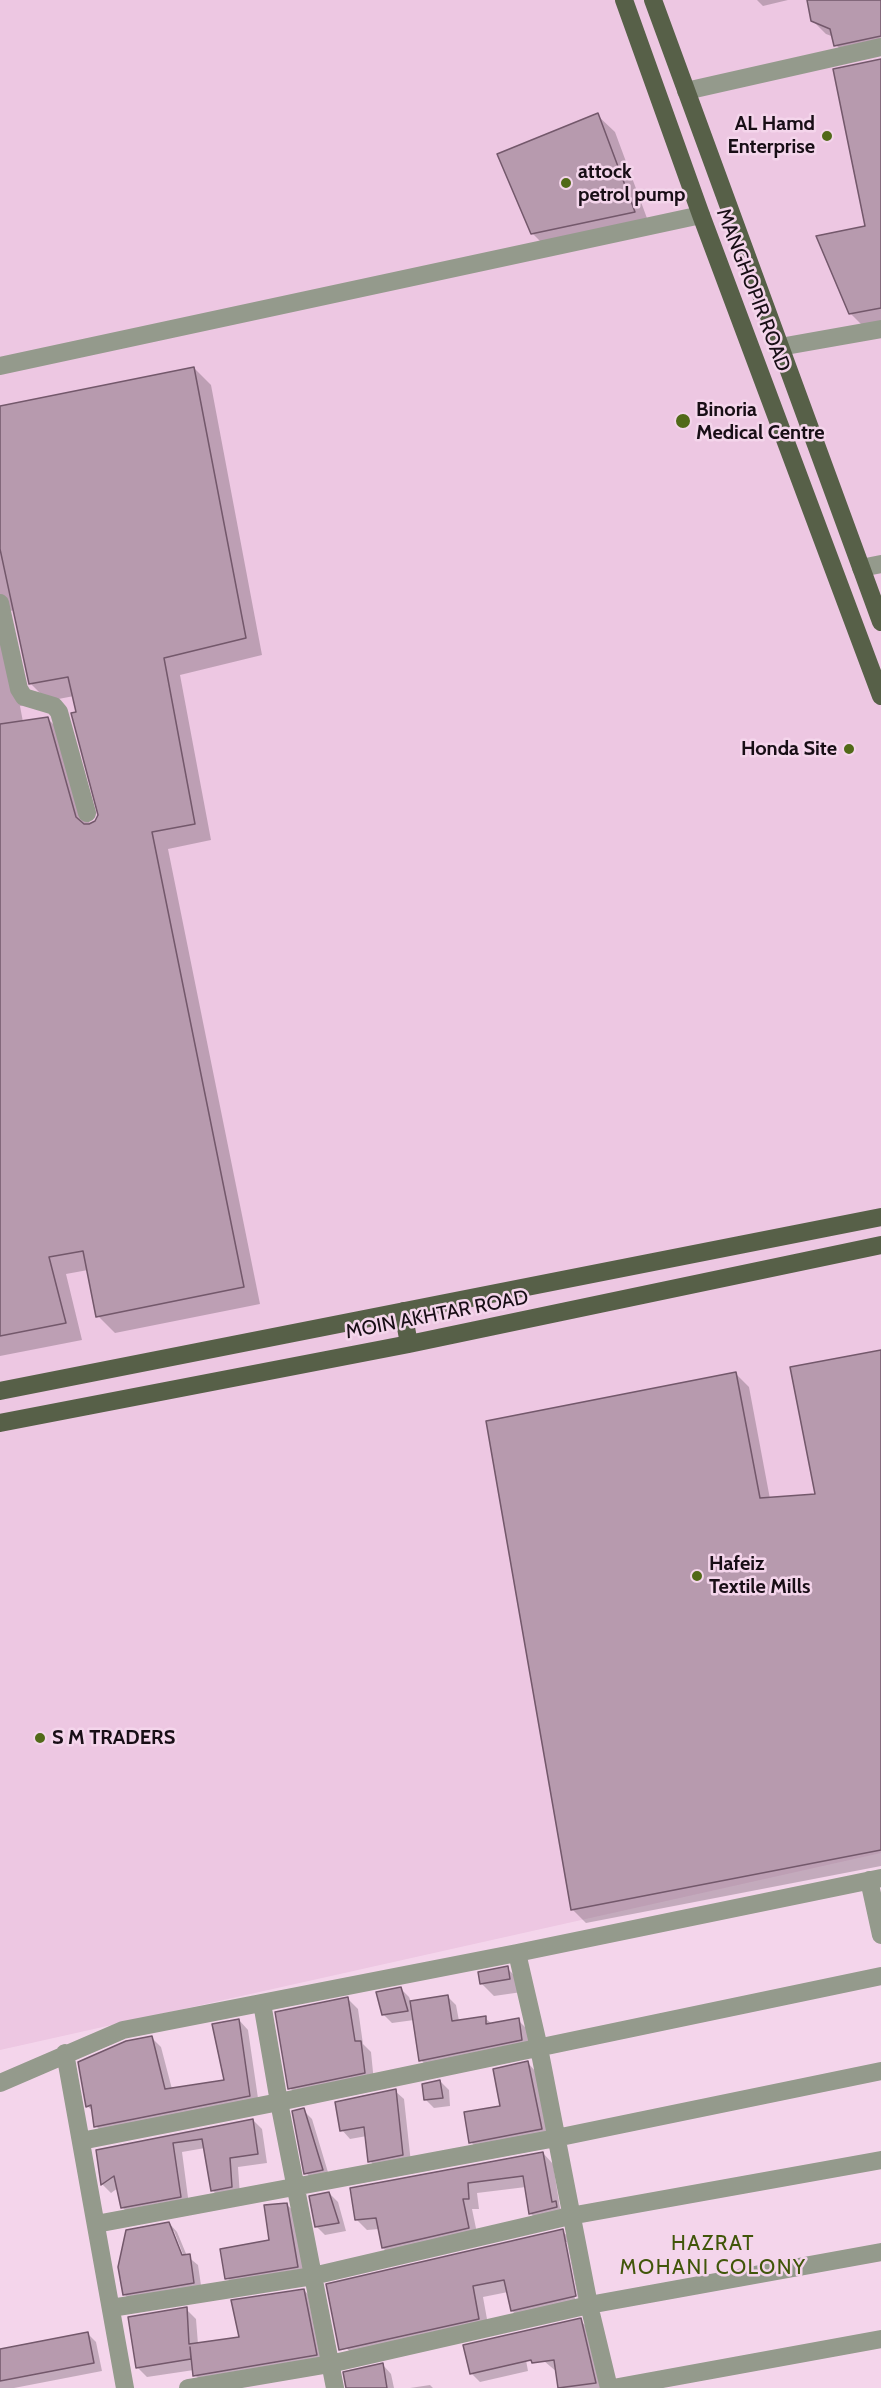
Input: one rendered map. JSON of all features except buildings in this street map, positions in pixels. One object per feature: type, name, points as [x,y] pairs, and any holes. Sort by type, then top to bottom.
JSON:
[{"type":"main road","name":"MANGHOPIR ROAD","points":[[624,0],[701,215],[881,696]]},
{"type":"main road","points":[[653,0],[881,622]]},
{"type":"main road","name":"MOIN AKHTAR ROAD","points":[[0,1391],[881,1217]]},
{"type":"main road","name":"MOIN AKHTAR ROAD","points":[[0,1423],[409,1344],[881,1245]]},
{"type":"main road","points":[[403,1311],[409,1344]]},
{"type":"street","points":[[686,91],[881,47]]},
{"type":"street","points":[[0,366],[701,215]]},
{"type":"street","points":[[780,347],[881,329]]},
{"type":"street","points":[[861,568],[881,564]]},
{"type":"street","points":[[0,603],[19,689],[24,697],[54,706],[58,712],[87,813]]},
{"type":"street","points":[[0,2083],[65,2053],[123,2030],[517,1953],[875,1879],[881,1935]]},
{"type":"street","points":[[517,1953],[539,2048],[589,2305],[611,2388],[881,2339]]},
{"type":"street","points":[[81,2140],[279,2102],[881,1976]]},
{"type":"street","points":[[262,2003],[335,2388]]},
{"type":"street","points":[[65,2053],[125,2388]]},
{"type":"street","points":[[96,2224],[556,2139],[881,2072]]},
{"type":"street","points":[[111,2308],[313,2276],[570,2216],[881,2160]]},
{"type":"street","points":[[188,2388],[330,2364],[589,2305],[881,2252]]},
{"type":"shaded area","points":[[0,0],[881,0],[881,1853],[0,2050]]},
{"type":"place","name":"AL Hamd Enterprise","points":[[827,136]]},
{"type":"place","name":"attock petrol pump","points":[[566,183]]},
{"type":"place","name":"Binoria Medical Centre","points":[[683,421]]},
{"type":"place","name":"Honda Site","points":[[849,749]]},
{"type":"place","name":"Hafeiz Textile Mills","points":[[697,1576]]},
{"type":"place","name":"S M TRADERS","points":[[40,1738]]},
{"type":"district","name":"HAZRAT MOHANI COLONY","points":[[713,2256]]}]
